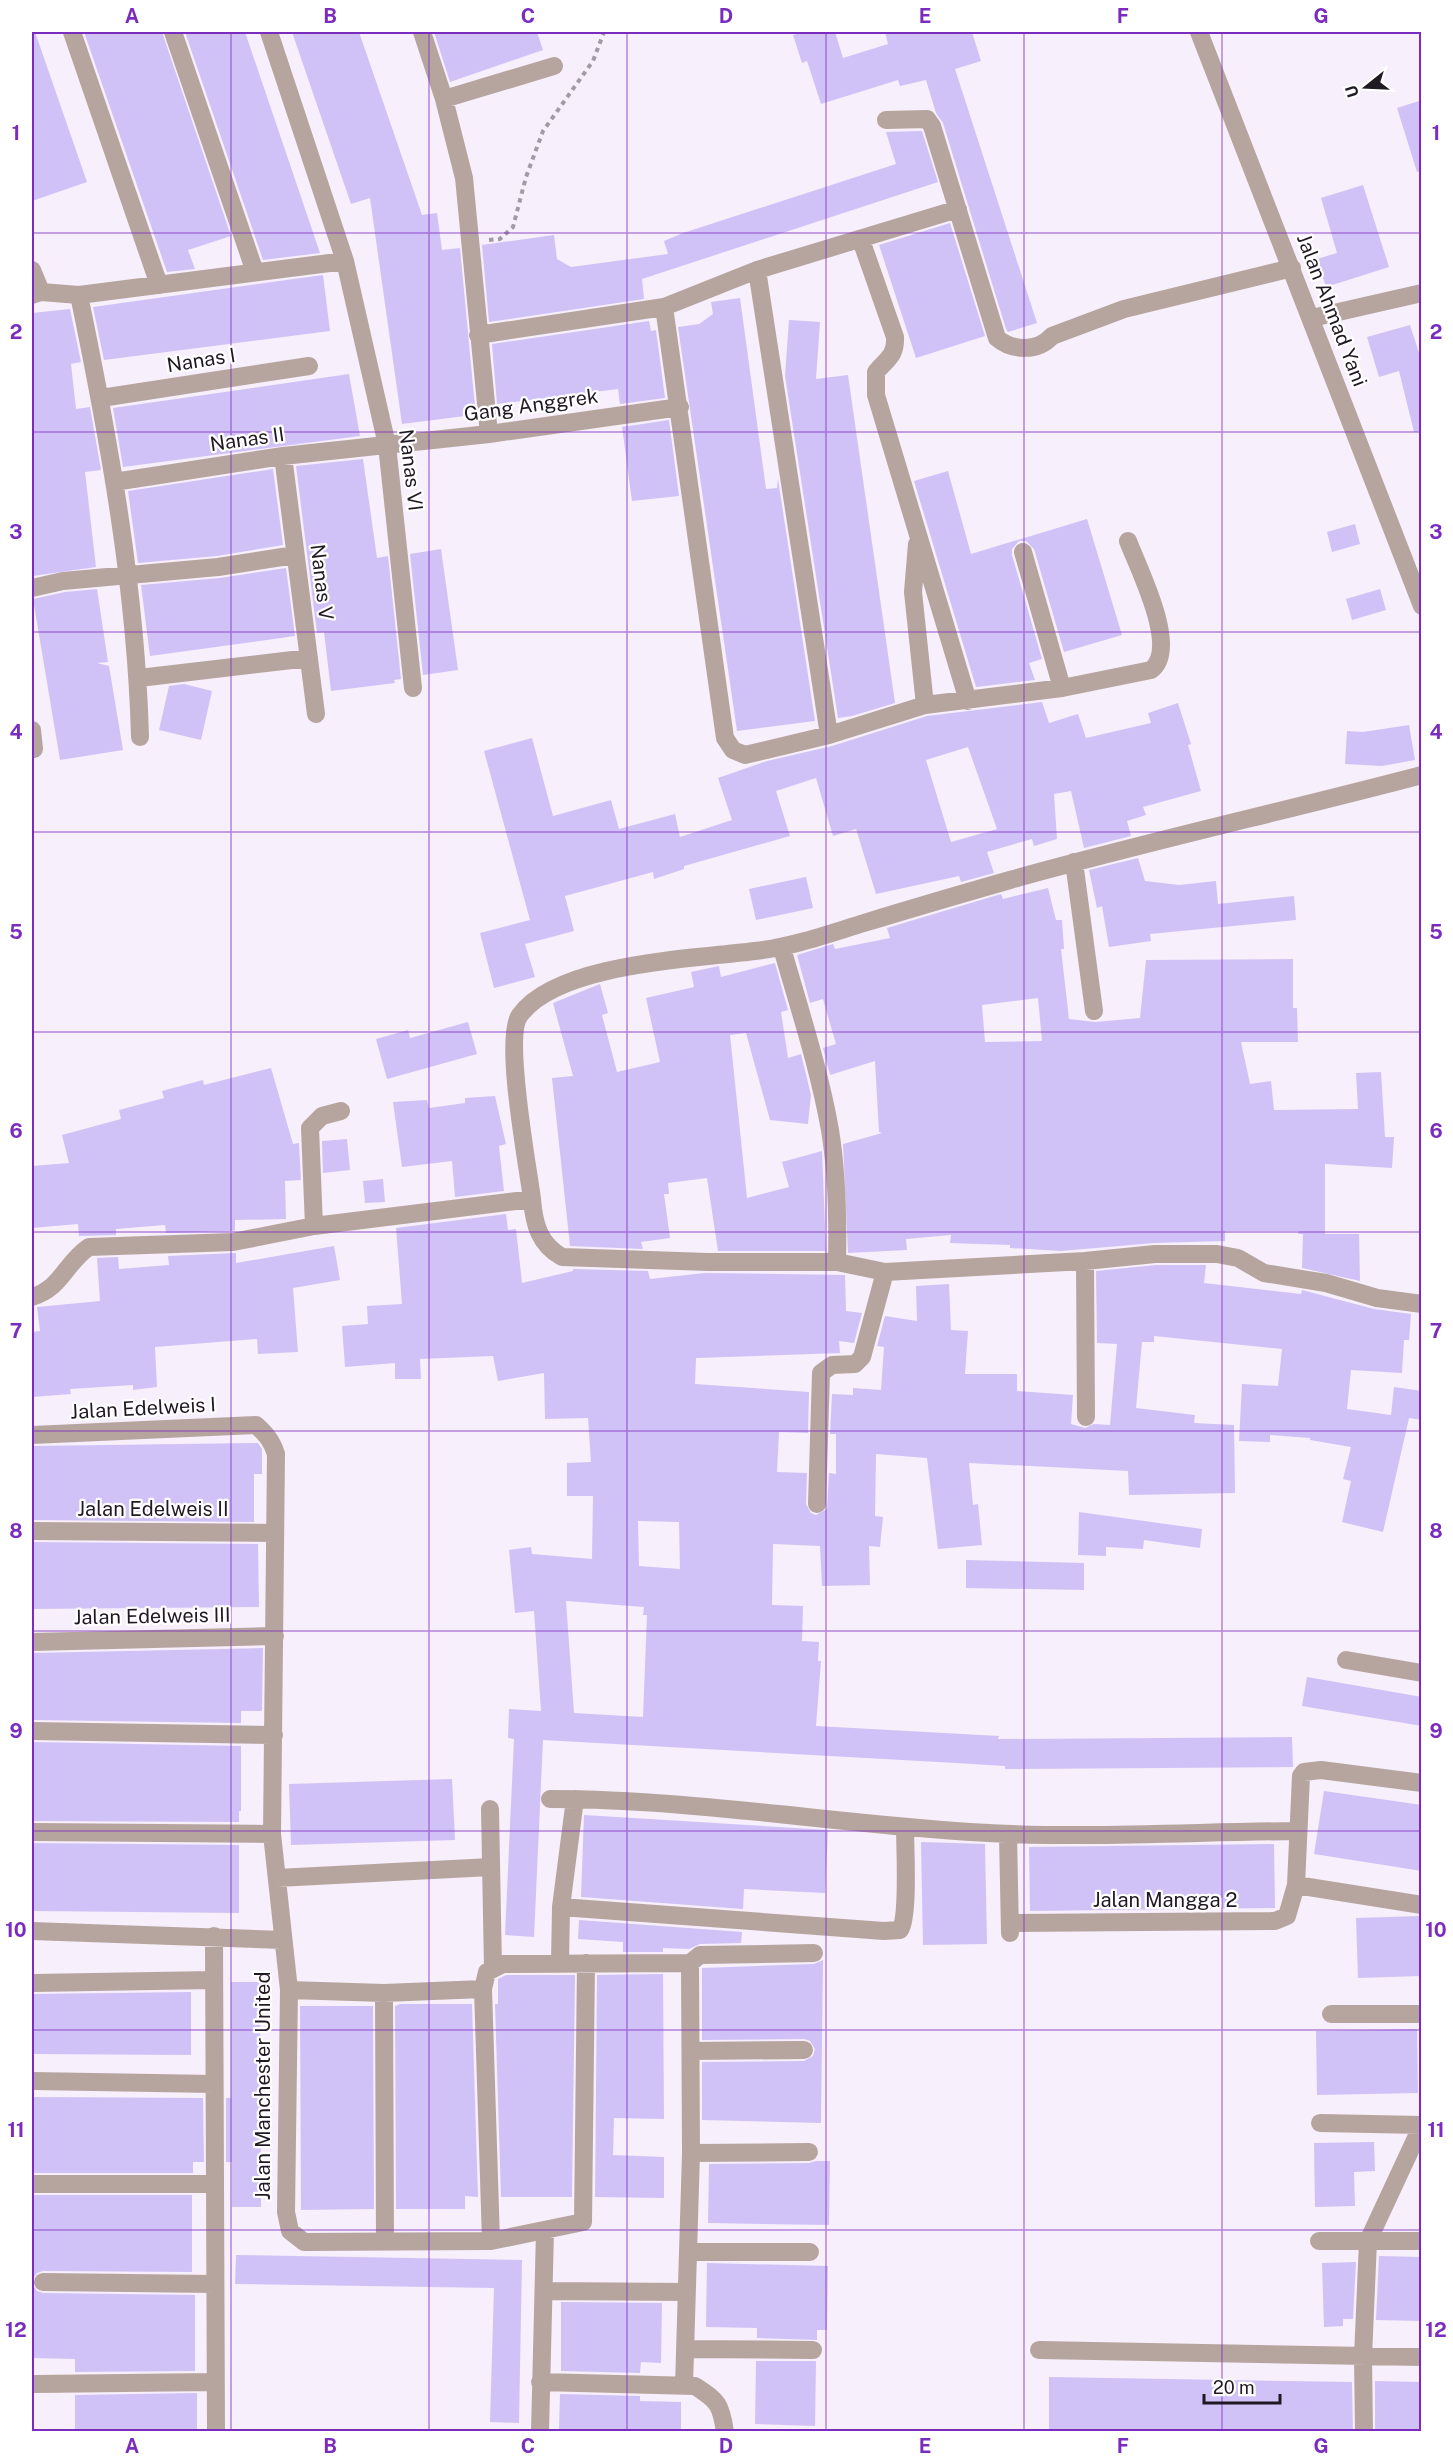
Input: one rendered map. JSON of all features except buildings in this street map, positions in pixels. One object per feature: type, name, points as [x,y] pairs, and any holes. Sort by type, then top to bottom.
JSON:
[{"type":"street","points":[[72,32],[159,285]]},
{"type":"street","points":[[173,32],[255,272]]},
{"type":"street","name":"Nanas VI","points":[[269,32],[345,261],[387,444],[414,688]]},
{"type":"street","points":[[423,32],[444,99],[464,178],[489,434]]},
{"type":"street","name":"Jalan Ahmad Yani","points":[[1199,32],[1417,579],[1422,606]]},
{"type":"street","points":[[444,99],[554,66]]},
{"type":"street","points":[[886,120],[927,118],[932,126],[997,338],[1006,346],[1020,348],[1046,342],[1052,336],[1124,309],[1292,268]]},
{"type":"street","points":[[478,335],[664,307],[757,270],[958,209]]},
{"type":"street","points":[[861,240],[895,337],[896,348],[892,357],[876,372],[874,382],[968,701]]},
{"type":"street","points":[[32,270],[36,293],[79,295],[345,261]]},
{"type":"street","points":[[757,270],[829,735]]},
{"type":"street","points":[[1312,318],[1422,293]]},
{"type":"street","points":[[79,295],[101,398],[114,482],[139,678],[140,736]]},
{"type":"street","points":[[664,307],[726,742],[733,750],[745,755],[829,735],[925,705],[1062,688],[1154,668],[1161,654],[1157,614],[1128,541]]},
{"type":"street","name":"Nanas I","points":[[101,398],[309,366]]},
{"type":"street","name":"Gang Anggrek","points":[[387,444],[489,434],[680,407]]},
{"type":"street","name":"Nanas II","points":[[114,482],[283,456],[387,444]]},
{"type":"street","name":"Nanas V","points":[[283,456],[316,714]]},
{"type":"street","points":[[918,537],[913,592],[925,705]]},
{"type":"street","points":[[1023,552],[1062,688]]},
{"type":"street","points":[[32,588],[83,578],[126,577],[295,555]]},
{"type":"street","points":[[139,678],[309,658]]},
{"type":"street","points":[[32,730],[34,749]]},
{"type":"street","points":[[1422,775],[1236,824],[1074,862],[782,948],[612,970],[561,983],[540,995],[522,1011],[514,1030],[516,1076],[537,1229],[549,1250],[562,1257],[708,1262],[837,1262],[885,1272],[1084,1261],[1155,1254],[1216,1254],[1238,1258],[1264,1273],[1326,1283],[1377,1298],[1422,1304]]},
{"type":"street","points":[[1074,862],[1095,1011]]},
{"type":"street","points":[[782,948],[820,1082],[830,1129],[838,1212],[837,1262]]},
{"type":"street","points":[[314,1226],[310,1128],[322,1116],[341,1111]]},
{"type":"street","points":[[32,1297],[49,1289],[62,1278],[75,1258],[89,1247],[233,1242],[314,1226],[532,1199]]},
{"type":"street","points":[[1084,1261],[1086,1417]]},
{"type":"street","points":[[817,1504],[821,1373],[832,1365],[855,1364],[862,1357],[885,1272]]},
{"type":"street","name":"Jalan Edelweis I","points":[[32,1435],[256,1425]]},
{"type":"street","name":"Jalan Manchester United","points":[[256,1425],[268,1436],[276,1454],[272,1834],[290,1989],[286,2212],[290,2231],[304,2242],[385,2241]]},
{"type":"street","name":"Jalan Edelweis II","points":[[32,1531],[275,1533]]},
{"type":"street","name":"Jalan Edelweis III","points":[[32,1642],[274,1636]]},
{"type":"street","points":[[1346,1660],[1422,1673]]},
{"type":"street","points":[[32,1731],[274,1735]]},
{"type":"street","points":[[1422,1783],[1309,1769],[1301,1776],[1296,1885],[1422,1905]]},
{"type":"street","points":[[550,1799],[735,1809],[905,1827],[1008,1834],[1297,1831]]},
{"type":"street","points":[[560,1964],[561,1907],[575,1799]]},
{"type":"street","points":[[490,1809],[493,1968]]},
{"type":"street","points":[[561,1907],[884,1931],[900,1930],[903,1925],[904,1910],[905,1827]]},
{"type":"street","points":[[32,1832],[272,1834]]},
{"type":"street","name":"Jalan Mangga 2","points":[[1008,1834],[1010,1928],[1266,1923],[1287,1916],[1296,1885]]},
{"type":"street","points":[[277,1878],[491,1868]]},
{"type":"street","points":[[32,1931],[283,1940]]},
{"type":"street","points":[[214,1936],[216,2432]]},
{"type":"street","points":[[491,2241],[483,1989],[486,1974],[493,1968],[509,1964],[690,1963],[700,1955],[814,1953]]},
{"type":"street","points":[[684,2386],[687,2349],[686,2292],[691,2153],[690,1963]]},
{"type":"street","points":[[384,1993],[385,2241],[491,2241],[583,2222],[586,1964]]},
{"type":"street","points":[[34,1983],[213,1980]]},
{"type":"street","points":[[290,1989],[384,1993],[483,1989]]},
{"type":"street","points":[[1331,2014],[1422,2014]]},
{"type":"street","points":[[692,2051],[804,2050]]},
{"type":"street","points":[[32,2081],[214,2084]]},
{"type":"street","points":[[1320,2123],[1422,2125],[1368,2241],[1363,2357],[1364,2432]]},
{"type":"street","points":[[691,2153],[809,2152]]},
{"type":"street","points":[[32,2184],[215,2184]]},
{"type":"street","points":[[540,2432],[545,2231]]},
{"type":"street","points":[[1319,2241],[1422,2241]]},
{"type":"street","points":[[689,2252],[810,2252]]},
{"type":"street","points":[[43,2282],[215,2284]]},
{"type":"street","points":[[545,2290],[686,2292]]},
{"type":"street","points":[[687,2349],[813,2350]]},
{"type":"street","points":[[1040,2350],[1422,2357]]},
{"type":"street","points":[[35,2384],[214,2382]]},
{"type":"street","points":[[540,2382],[695,2386],[713,2398],[721,2408],[725,2432]]},
{"type":"path","points":[[509,233],[516,218],[526,177],[543,131],[593,61],[604,32]]}]
